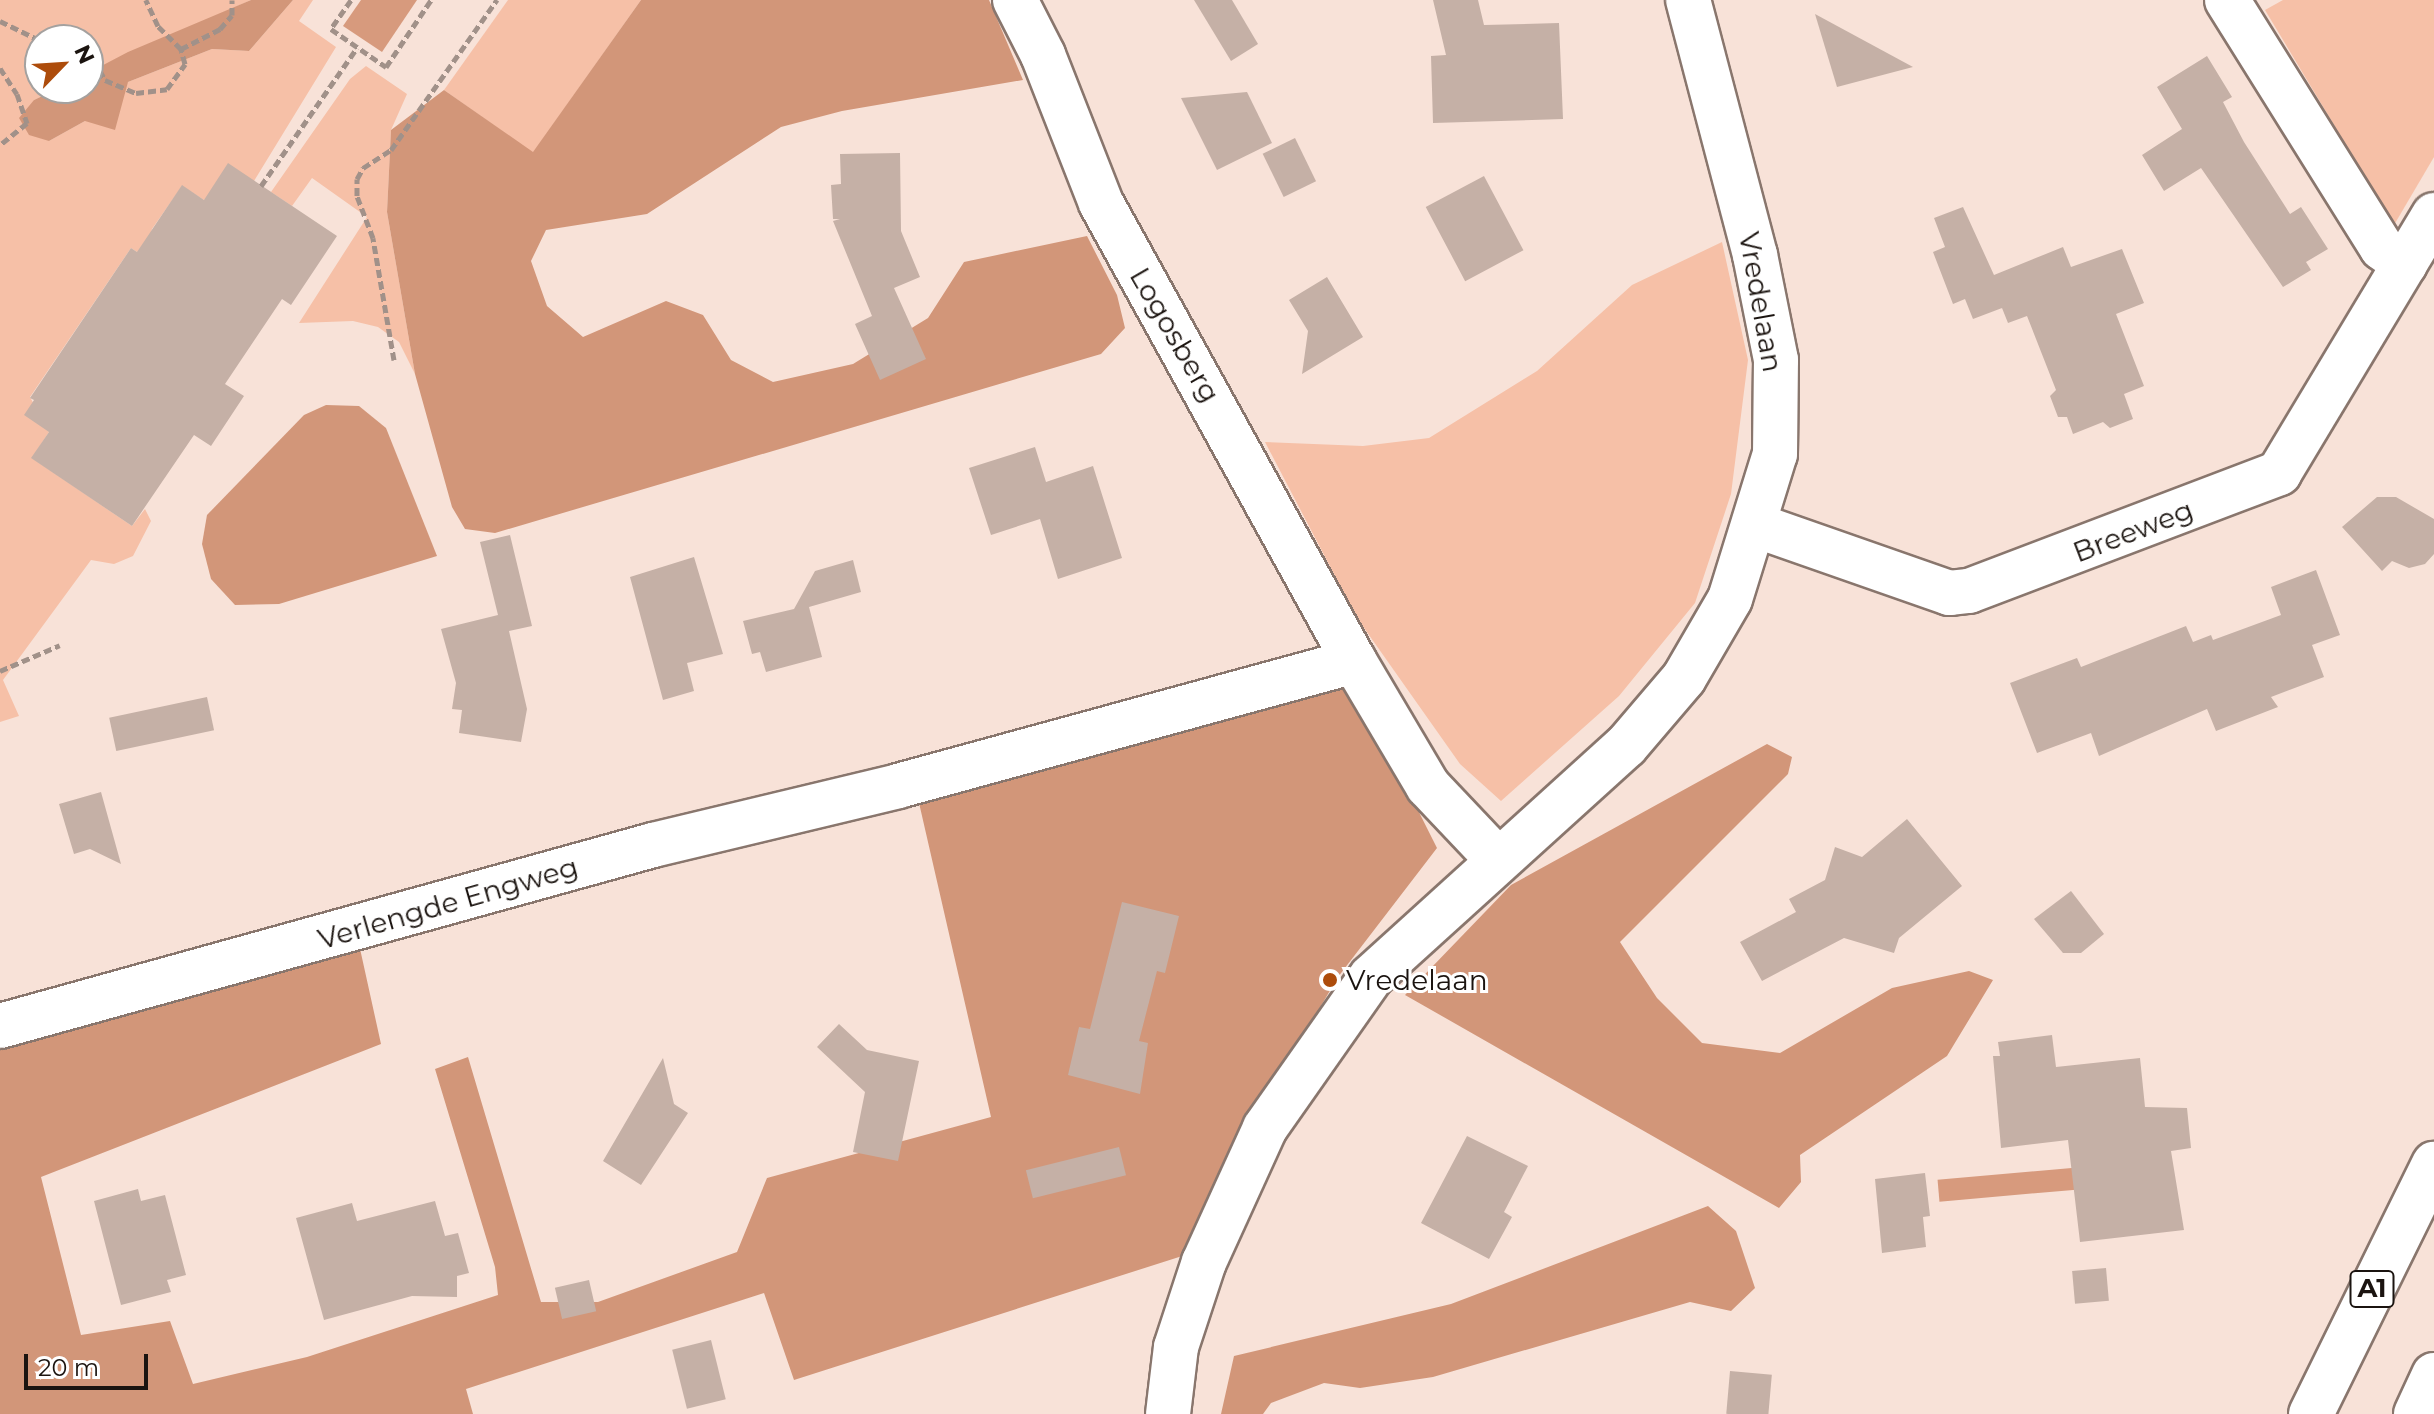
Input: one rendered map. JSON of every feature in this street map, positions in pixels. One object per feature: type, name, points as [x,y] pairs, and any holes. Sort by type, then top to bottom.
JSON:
[{"type":"main road","name":"Logosberg","points":[[1015,0],[1043,55],[1101,203],[1354,661],[1428,786],[1497,859]]},
{"type":"main road","name":"Vredelaan","points":[[1168,1414],[1176,1347],[1204,1262],[1265,1128],[1371,977],[1497,859],[1626,746],[1684,678],[1730,599],[1775,454],[1776,360],[1755,255],[1688,0]]},
{"type":"main road","points":[[2227,0],[2382,248],[2405,264]]},
{"type":"main road","name":"Breeweg","points":[[1755,525],[1949,593],[1969,591],[2172,517],[2279,473],[2434,215]]},
{"type":"main road","name":"Verlengde Engweg","points":[[0,1026],[653,845],[898,786],[1354,661]]},
{"type":"main road","name":"A1","points":[[2311,1414],[2434,1164]]},
{"type":"main road","points":[[2416,1414],[2434,1375]]},
{"type":"path","points":[[104,78],[136,93],[167,89],[185,64],[181,49],[158,26],[146,0]]},
{"type":"path","points":[[181,49],[220,29],[232,15],[232,0]]},
{"type":"path","points":[[351,0],[331,29],[386,67],[431,0]]},
{"type":"path","points":[[394,360],[373,238],[357,196],[357,179],[363,168],[391,150],[497,0]]},
{"type":"path","points":[[0,21],[24,33]]},
{"type":"path","points":[[261,186],[357,48]]},
{"type":"path","points":[[0,68],[17,94],[27,123],[0,145]]},
{"type":"path","points":[[0,671],[60,645]]},
{"type":"shaded area","points":[[0,0],[251,0],[104,66],[104,24],[24,24],[24,104],[35,104],[49,141],[85,121],[128,82],[212,49],[249,51],[293,0],[313,0],[299,21],[336,47],[254,181],[204,200],[182,186],[152,229],[146,258],[131,248],[30,397],[49,432],[32,458],[132,526],[145,509],[151,521],[133,556],[114,564],[91,560],[3,680],[19,716],[0,722]]},
{"type":"shaded area","points":[[251,0],[293,0],[249,51],[212,49],[128,82],[115,130],[85,121],[49,141],[29,135],[19,118],[31,104],[104,104],[104,65]]},
{"type":"shaded area","points":[[361,0],[417,0],[382,52],[343,26]]},
{"type":"shaded area","points":[[508,0],[641,0],[533,153],[444,90]]},
{"type":"shaded area","points":[[641,0],[989,0],[1023,80],[842,111],[781,127],[647,214],[546,230],[531,261],[547,306],[583,337],[666,301],[703,315],[731,360],[773,382],[853,364],[928,318],[964,262],[1087,236],[1117,295],[1125,328],[1101,354],[495,533],[465,529],[452,507],[415,374],[387,212],[391,130],[444,90],[533,152]]},
{"type":"shaded area","points":[[2283,0],[2434,0],[2434,157],[2394,225],[2265,10]]},
{"type":"shaded area","points":[[366,66],[407,94],[391,130],[387,212],[415,374],[399,342],[378,327],[353,321],[299,323],[367,217],[312,178],[292,206],[271,192],[350,79]]},
{"type":"shaded area","points":[[1722,242],[1748,360],[1731,494],[1695,603],[1619,696],[1501,801],[1460,764],[1357,618],[1265,442],[1363,446],[1429,438],[1537,371],[1632,285]]},
{"type":"shaded area","points":[[326,405],[359,406],[386,428],[437,556],[279,604],[235,605],[211,579],[202,544],[207,515],[304,415]]},
{"type":"shaded area","points":[[1343,661],[1437,848],[1338,977],[1276,1082],[1201,1250],[794,1380],[764,1293],[466,1389],[473,1414],[0,1414],[0,1036],[357,935],[381,1044],[41,1177],[81,1335],[170,1321],[193,1384],[307,1357],[498,1295],[495,1267],[435,1069],[468,1057],[541,1302],[598,1302],[737,1252],[767,1178],[991,1117],[914,781]]},
{"type":"shaded area","points":[[1767,744],[1792,757],[1788,774],[1620,942],[1657,998],[1702,1043],[1780,1053],[1892,988],[1969,971],[1993,980],[1947,1056],[1800,1155],[1801,1182],[1779,1208],[1405,995],[1511,885]]},
{"type":"shaded area","points":[[2083,1167],[2085,1189],[1939,1202],[1938,1180]]},
{"type":"shaded area","points":[[1708,1206],[1736,1231],[1755,1288],[1731,1311],[1690,1302],[1433,1377],[1360,1388],[1324,1383],[1271,1403],[1263,1414],[1221,1414],[1234,1356],[1451,1304]]},
{"type":"building","points":[[1194,0],[1232,0],[1258,44],[1231,61]]},
{"type":"building","points":[[1433,0],[1478,0],[1484,25],[1559,23],[1563,119],[1433,123],[1431,56],[1446,55]]},
{"type":"building","points":[[1815,14],[1913,67],[1837,87]]},
{"type":"building","points":[[2207,56],[2232,97],[2223,102],[2244,142],[2290,214],[2301,207],[2328,249],[2306,262],[2311,270],[2283,287],[2201,168],[2164,191],[2142,155],[2182,129],[2157,87]]},
{"type":"building","points":[[1247,92],[1272,143],[1217,170],[1181,98]]},
{"type":"building","points":[[1295,138],[1316,181],[1284,197],[1263,154]]},
{"type":"building","points":[[900,153],[901,231],[920,277],[894,288],[926,359],[880,380],[855,324],[872,316],[833,221],[840,219],[833,219],[831,185],[841,184],[840,154]]},
{"type":"building","points":[[228,163],[337,236],[291,305],[282,299],[225,384],[244,396],[211,446],[194,435],[132,526],[31,458],[49,432],[24,415],[34,400],[30,398],[131,248],[137,252],[182,185],[204,200]]},
{"type":"building","points":[[1484,176],[1523,250],[1465,281],[1426,207]]},
{"type":"building","points":[[1963,207],[1994,275],[2063,247],[2071,267],[2122,249],[2144,303],[2116,314],[2144,386],[2124,394],[2133,419],[2110,428],[2103,422],[2073,434],[2067,417],[2058,417],[2050,396],[2056,390],[2027,316],[2008,323],[2002,308],[1973,319],[1965,299],[1953,304],[1933,252],[1945,247],[1934,218]]},
{"type":"building","points":[[1327,277],[1363,337],[1302,374],[1308,331],[1289,300]]},
{"type":"building","points":[[1035,447],[1046,482],[1093,466],[1122,558],[1058,579],[1040,519],[991,535],[969,468]]},
{"type":"building","points":[[2377,497],[2396,497],[2434,519],[2434,554],[2425,564],[2409,568],[2392,561],[2382,571],[2342,527]]},
{"type":"building","points":[[510,535],[532,626],[509,631],[527,709],[521,742],[459,733],[462,710],[452,709],[456,683],[441,629],[498,615],[480,542]]},
{"type":"building","points":[[694,557],[723,654],[687,663],[694,691],[663,700],[630,577]]},
{"type":"building","points":[[853,560],[861,592],[809,607],[822,657],[766,672],[760,652],[752,654],[743,621],[794,609],[815,571]]},
{"type":"building","points":[[2316,570],[2340,635],[2312,645],[2324,677],[2271,697],[2278,707],[2216,731],[2207,709],[2099,756],[2091,733],[2037,753],[2010,683],[2077,658],[2081,667],[2186,626],[2193,642],[2211,635],[2213,640],[2281,615],[2271,587]]},
{"type":"building","points":[[207,697],[214,730],[116,751],[109,718]]},
{"type":"building","points":[[101,792],[121,864],[90,849],[74,854],[59,804]]},
{"type":"building","points":[[1907,819],[1962,886],[1899,938],[1894,953],[1844,938],[1762,981],[1740,942],[1796,912],[1789,899],[1825,880],[1835,847],[1862,857]]},
{"type":"building","points":[[2071,891],[2104,934],[2081,953],[2063,953],[2034,919]]},
{"type":"building","points":[[1122,902],[1179,916],[1165,973],[1157,971],[1139,1041],[1148,1043],[1140,1094],[1068,1075],[1079,1027],[1090,1029]]},
{"type":"building","points":[[839,1024],[867,1050],[919,1061],[898,1161],[853,1152],[865,1092],[817,1047]]},
{"type":"building","points":[[2052,1035],[2056,1067],[2140,1058],[2145,1107],[2187,1108],[2191,1148],[2171,1151],[2184,1230],[2080,1242],[2068,1140],[2001,1148],[1993,1056],[2000,1056],[1998,1042]]},
{"type":"building","points":[[663,1058],[674,1104],[688,1113],[641,1185],[603,1161]]},
{"type":"building","points":[[1467,1136],[1528,1166],[1504,1212],[1512,1217],[1489,1259],[1421,1223]]},
{"type":"building","points":[[1119,1147],[1126,1175],[1033,1198],[1026,1170]]},
{"type":"building","points":[[1925,1173],[1930,1216],[1923,1217],[1926,1247],[1882,1253],[1875,1179]]},
{"type":"building","points":[[138,1189],[141,1201],[165,1195],[186,1275],[167,1280],[171,1292],[121,1305],[94,1201]]},
{"type":"building","points":[[435,1201],[445,1236],[458,1233],[469,1273],[457,1276],[457,1297],[412,1296],[324,1320],[296,1218],[352,1203],[357,1221]]},
{"type":"building","points":[[2106,1268],[2109,1301],[2075,1304],[2072,1271]]},
{"type":"building","points":[[589,1280],[596,1311],[562,1319],[555,1288]]},
{"type":"building","points":[[711,1340],[726,1399],[687,1409],[672,1350]]},
{"type":"building","points":[[1730,1371],[1772,1375],[1768,1414],[1726,1414]]},
{"type":"place","name":"Vredelaan","points":[[1330,980]]}]
